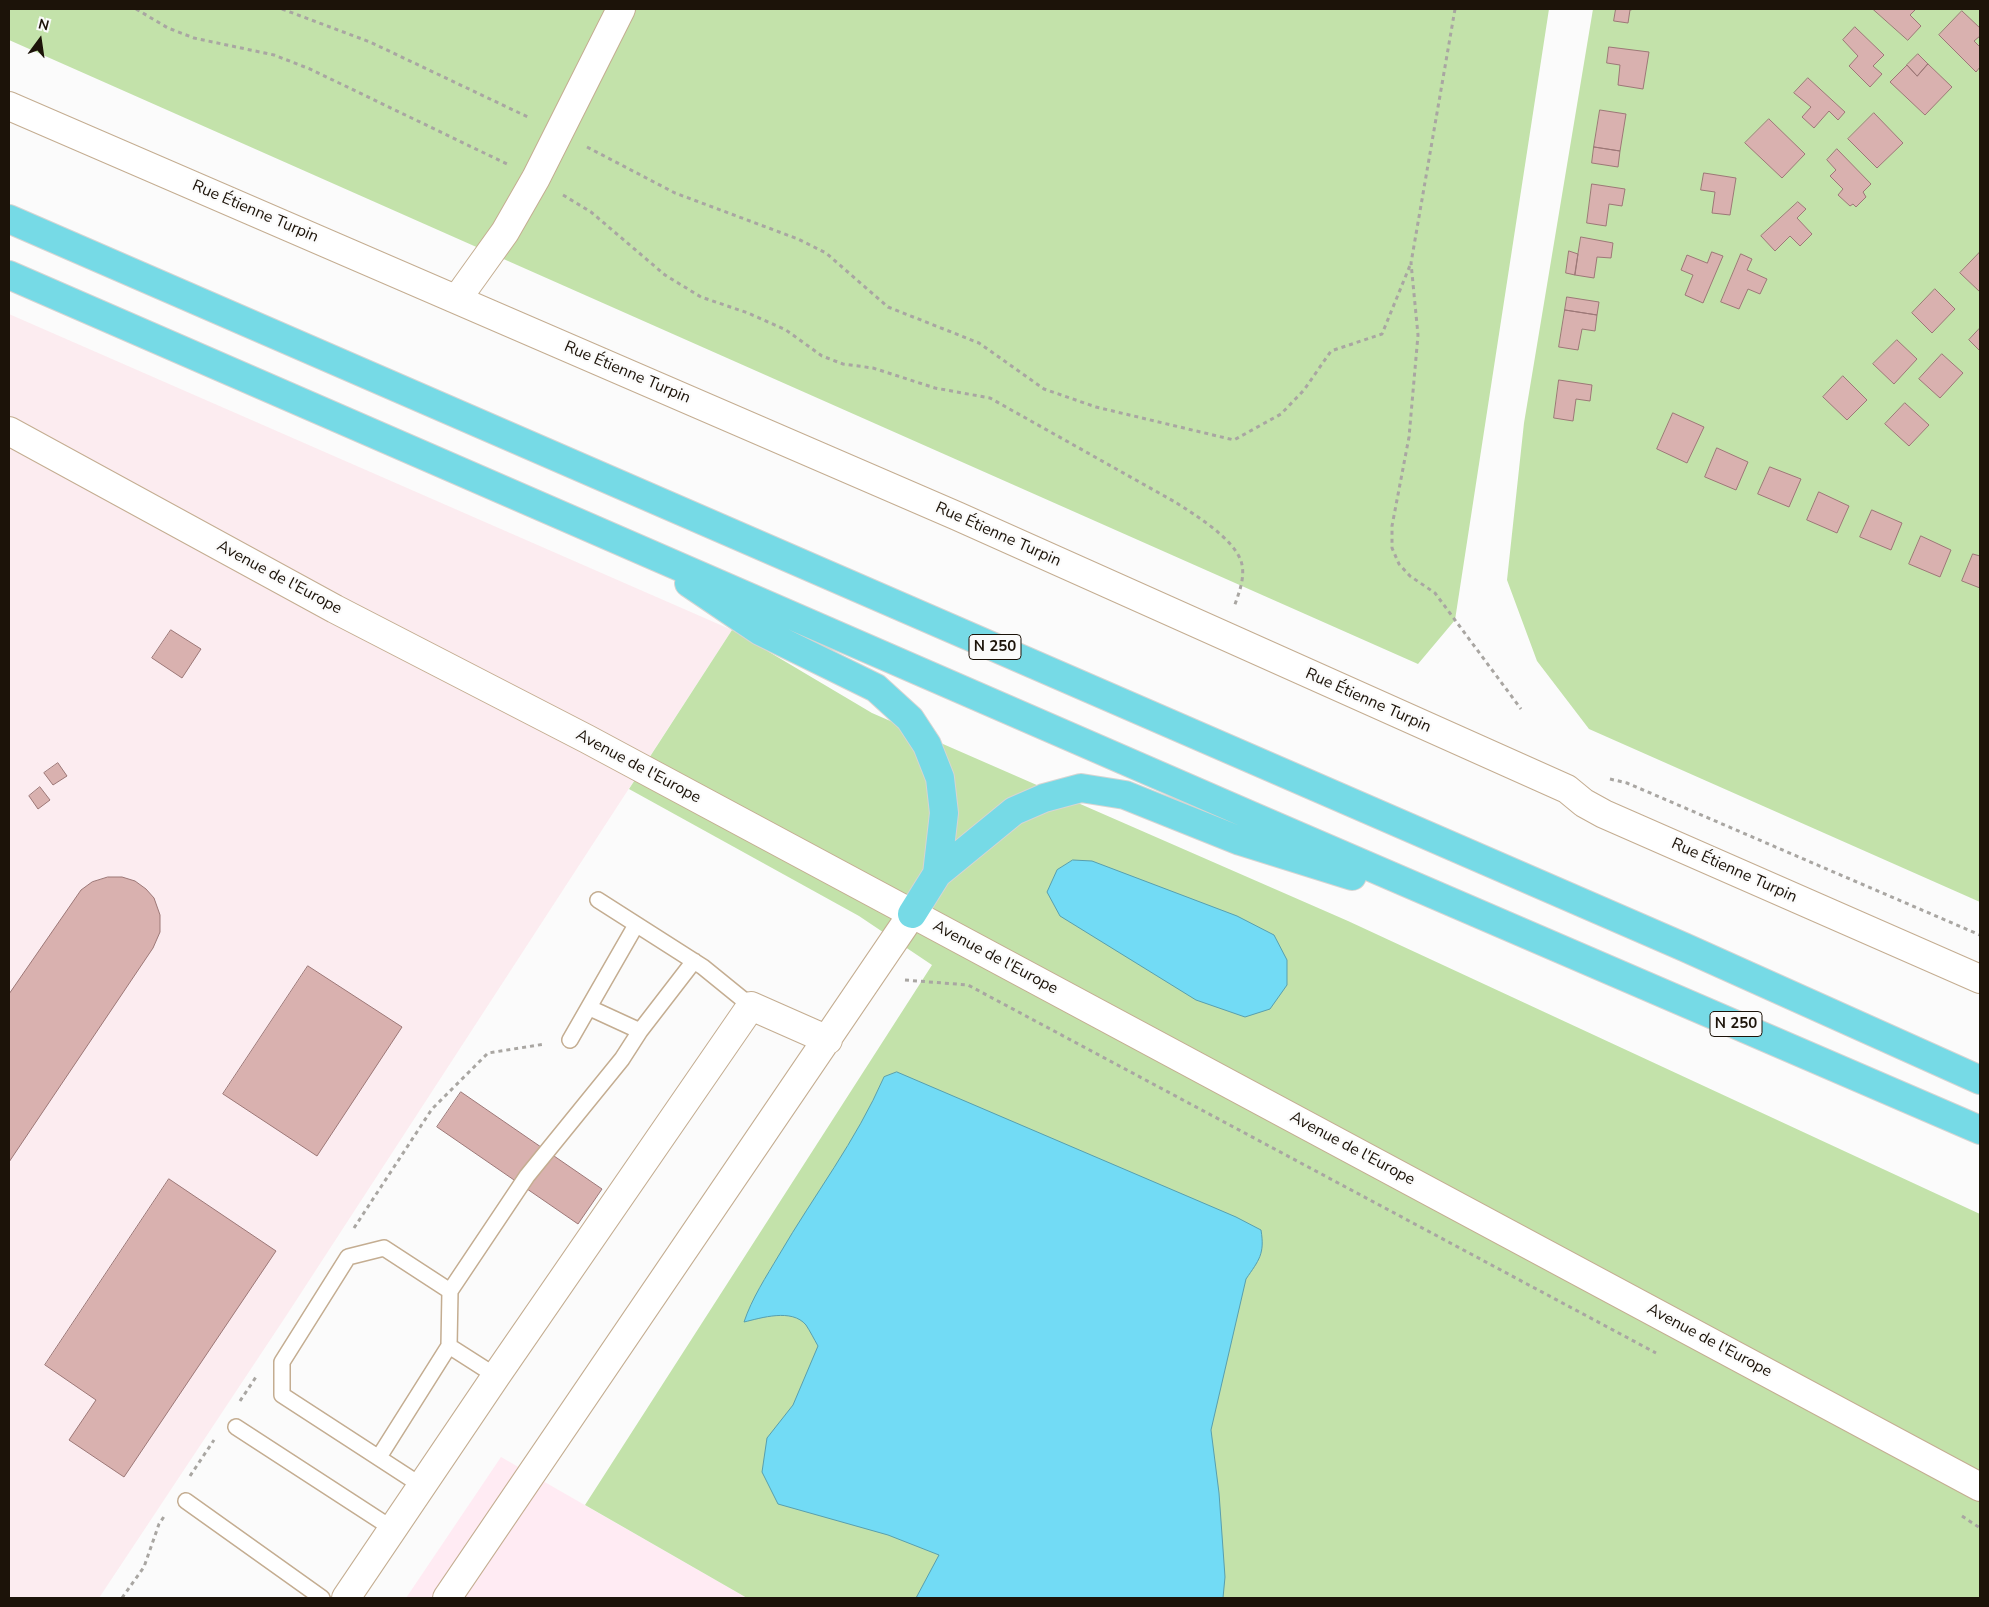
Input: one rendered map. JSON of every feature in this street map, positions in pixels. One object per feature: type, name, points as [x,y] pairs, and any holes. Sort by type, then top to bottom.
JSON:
[{"type":"highway","name":"N 250","points":[[9,219],[1675,943],[1980,1080]]},
{"type":"highway","name":"N 250","points":[[9,275],[1492,920],[1980,1130]]},
{"type":"highway","points":[[629,544],[760,631],[876,688],[910,719],[927,745],[940,778],[944,813],[938,874]]},
{"type":"highway","points":[[912,914],[938,874],[1014,811],[1044,798],[1082,788],[1125,795],[1240,841],[1492,920]]},
{"type":"street","points":[[457,298],[505,232],[536,178],[621,9]]},
{"type":"street","name":"Rue Étienne Turpin","points":[[9,106],[457,298],[957,516],[1567,789],[1584,803],[1604,814],[1980,979]]},
{"type":"street","name":"Avenue de l'Europe","points":[[9,431],[335,609],[587,739],[1980,1486]]},
{"type":"street","points":[[447,1598],[912,914]]},
{"type":"street","points":[[346,1598],[496,1376],[751,1006],[828,1040]]},
{"type":"lane","points":[[598,900],[694,962],[751,1006]]},
{"type":"lane","points":[[570,1040],[636,925]]},
{"type":"lane","points":[[379,1457],[449,1346],[450,1291],[527,1176],[622,1059],[640,1031],[694,962]]},
{"type":"lane","points":[[590,1008],[640,1031]]},
{"type":"lane","points":[[422,1486],[282,1395],[282,1362],[348,1257],[384,1248],[450,1291]]},
{"type":"lane","points":[[449,1346],[496,1376]]},
{"type":"lane","points":[[236,1427],[393,1529]]},
{"type":"lane","points":[[186,1501],[322,1598]]},
{"type":"path","points":[[136,9],[168,28],[194,38],[274,55],[310,69],[536,178],[591,212],[665,275],[701,297],[748,313],[786,330],[822,356],[843,364],[873,368],[935,388],[990,398],[1199,517],[1238,554],[1241,562],[1240,589],[1224,637]]},
{"type":"path","points":[[282,9],[370,42],[559,132],[674,193],[798,239],[826,252],[888,307],[978,343],[1044,389],[1096,407],[1234,440],[1281,414],[1304,390],[1331,351],[1382,334],[1412,263],[1455,9]]},
{"type":"path","points":[[1412,263],[1418,335],[1409,437],[1392,526],[1392,548],[1399,564],[1410,576],[1434,593],[1521,709]]},
{"type":"path","points":[[1567,789],[1584,780],[1601,778],[1627,783],[1980,935]]},
{"type":"path","points":[[877,968],[909,982],[968,986],[1663,1356]]},
{"type":"path","points":[[1960,1515],[1980,1528]]},
{"type":"shaded area","points":[[9,314],[732,630],[288,1313],[99,1598],[9,1598]]},
{"type":"shaded area","points":[[501,1457],[747,1598],[406,1598]]},
{"type":"green space","points":[[9,9],[1549,9],[1455,620],[1418,664],[9,40]]},
{"type":"green space","points":[[1593,9],[1980,9],[1980,902],[1589,729],[1537,661],[1507,580],[1524,423]]},
{"type":"green space","points":[[732,630],[872,713],[1348,921],[1980,1214],[1980,1598],[747,1598],[585,1505],[932,965],[859,916],[629,789]]},
{"type":"water","points":[[1073,860],[1092,861],[1237,916],[1274,935],[1287,960],[1287,985],[1270,1009],[1245,1017],[1196,1000],[1060,916],[1047,892],[1057,870]]},
{"type":"water","points":[[897,1072],[1236,1217],[1261,1230],[1262,1245],[1260,1256],[1246,1279],[1211,1430],[1219,1493],[1225,1577],[1223,1598],[916,1598],[939,1555],[888,1535],[778,1504],[762,1472],[767,1438],[793,1405],[818,1346],[806,1325],[793,1317],[776,1316],[744,1322],[751,1304],[792,1233],[848,1146],[884,1077]]},
{"type":"building","points":[[1616,9],[1635,9],[1630,10],[1628,23],[1614,21]]},
{"type":"building","points":[[1873,9],[1916,9],[1910,15],[1921,26],[1908,40]]},
{"type":"building","points":[[1962,11],[1980,28],[1980,36],[1974,41],[1980,47],[1980,67],[1976,72],[1939,35]]},
{"type":"building","points":[[1855,27],[1884,55],[1873,66],[1882,74],[1870,87],[1849,66],[1858,56],[1843,40]]},
{"type":"building","points":[[1609,47],[1649,52],[1643,89],[1618,85],[1620,65],[1607,63]]},
{"type":"building","points":[[1918,54],[1928,64],[1917,76],[1907,65]]},
{"type":"building","points":[[1928,64],[1952,87],[1925,115],[1890,82],[1907,65],[1917,76]]},
{"type":"building","points":[[1808,78],[1845,112],[1838,120],[1829,111],[1814,128],[1802,117],[1811,107],[1794,93]]},
{"type":"building","points":[[1600,110],[1626,114],[1620,151],[1594,147]]},
{"type":"building","points":[[1874,113],[1903,143],[1877,168],[1848,139]]},
{"type":"building","points":[[1769,119],[1805,154],[1782,178],[1745,143]]},
{"type":"building","points":[[1594,147],[1620,151],[1618,167],[1592,163]]},
{"type":"building","points":[[1837,149],[1871,184],[1863,192],[1866,197],[1856,207],[1853,204],[1850,206],[1838,195],[1843,189],[1830,176],[1836,170],[1827,160]]},
{"type":"building","points":[[1704,173],[1736,178],[1730,215],[1712,213],[1715,192],[1701,190]]},
{"type":"building","points":[[1592,184],[1625,189],[1622,206],[1609,204],[1606,226],[1587,223]]},
{"type":"building","points":[[1798,202],[1806,209],[1797,218],[1812,234],[1800,246],[1790,236],[1775,251],[1761,236]]},
{"type":"building","points":[[1581,237],[1613,243],[1611,258],[1597,257],[1594,278],[1575,275]]},
{"type":"building","points":[[1569,251],[1578,254],[1575,275],[1566,273]]},
{"type":"building","points":[[1712,252],[1723,256],[1703,303],[1685,295],[1693,275],[1681,270],[1687,255],[1707,263]]},
{"type":"building","points":[[1980,252],[1980,292],[1960,273]]},
{"type":"building","points":[[1741,254],[1752,259],[1747,270],[1767,279],[1760,294],[1748,289],[1739,309],[1721,302]]},
{"type":"building","points":[[1935,289],[1955,309],[1932,333],[1912,313]]},
{"type":"building","points":[[1567,297],[1599,302],[1597,315],[1565,310]]},
{"type":"building","points":[[1565,310],[1597,315],[1595,331],[1582,329],[1578,350],[1559,347]]},
{"type":"building","points":[[1980,328],[1980,351],[1969,340]]},
{"type":"building","points":[[1897,340],[1917,359],[1894,384],[1873,364]]},
{"type":"building","points":[[1942,354],[1963,373],[1940,398],[1919,379]]},
{"type":"building","points":[[1843,376],[1867,400],[1847,420],[1823,397]]},
{"type":"building","points":[[1559,380],[1592,385],[1590,401],[1576,399],[1573,421],[1554,418]]},
{"type":"building","points":[[1905,403],[1929,425],[1909,446],[1885,424]]},
{"type":"building","points":[[1673,413],[1704,427],[1687,463],[1657,449]]},
{"type":"building","points":[[1717,448],[1748,462],[1736,490],[1705,477]]},
{"type":"building","points":[[1770,467],[1801,479],[1789,507],[1758,494]]},
{"type":"building","points":[[1819,492],[1849,506],[1837,533],[1807,520]]},
{"type":"building","points":[[1872,510],[1902,523],[1891,550],[1860,537]]},
{"type":"building","points":[[1921,536],[1951,550],[1940,577],[1909,564]]},
{"type":"building","points":[[1973,554],[1980,556],[1980,588],[1962,581]]},
{"type":"building","points":[[171,630],[201,649],[182,678],[152,658]]},
{"type":"building","points":[[58,763],[67,776],[53,785],[44,773]]},
{"type":"building","points":[[40,787],[50,800],[38,809],[29,796]]},
{"type":"building","points":[[108,877],[122,877],[135,881],[146,889],[154,898],[160,915],[160,932],[153,948],[9,1162],[9,994],[81,890],[92,882]]},
{"type":"building","points":[[308,966],[402,1027],[317,1156],[223,1094]]},
{"type":"building","points":[[461,1092],[602,1189],[578,1224],[437,1127]]},
{"type":"building","points":[[169,1179],[276,1251],[124,1477],[69,1440],[96,1400],[45,1365]]}]
